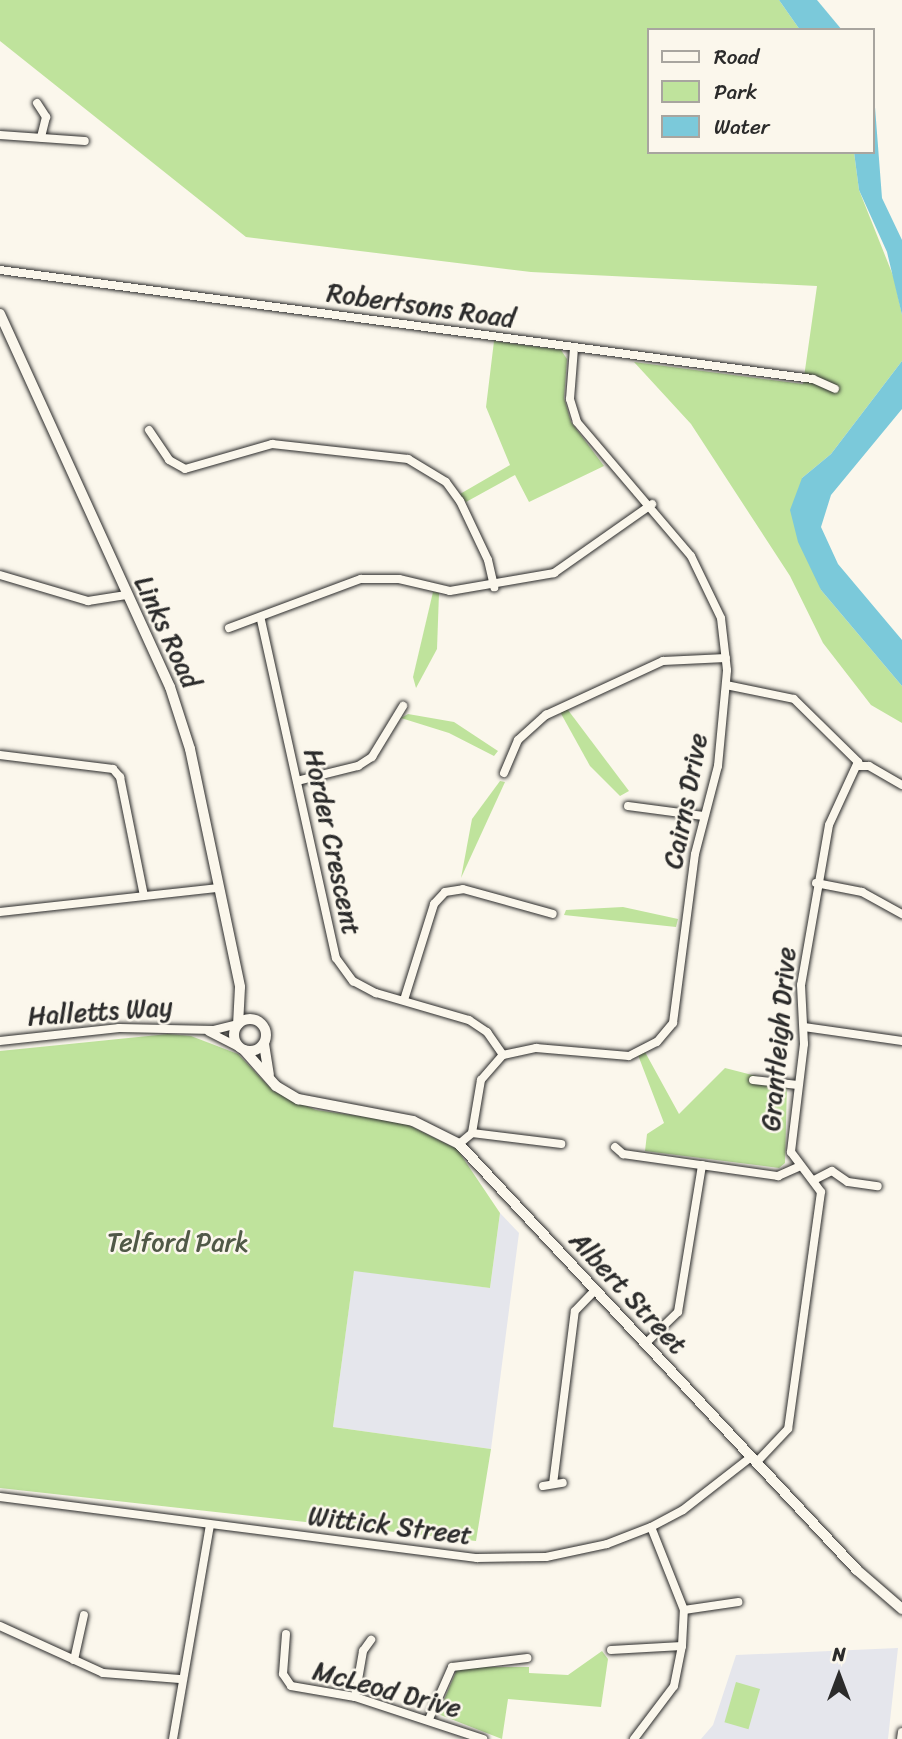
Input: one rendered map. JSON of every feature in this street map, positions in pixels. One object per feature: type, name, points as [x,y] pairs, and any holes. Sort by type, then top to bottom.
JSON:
[{"type":"street","points":[[37,103],[46,117],[41,137]]},
{"type":"street","points":[[0,135],[86,141]]},
{"type":"street","name":"Robertsons Road","points":[[0,270],[813,379],[835,389]]},
{"type":"street","name":"Links Road","points":[[0,314],[125,595],[170,687],[190,749],[240,987],[238,1024]]},
{"type":"street","name":"Cairns Drive","points":[[503,1055],[536,1048],[629,1056],[667,1031],[677,1012],[703,816],[718,766],[726,685],[724,629],[709,587],[652,504],[577,422],[570,399],[574,348]]},
{"type":"street","points":[[149,430],[169,460],[185,469],[272,444],[408,459],[446,482],[460,501],[488,560],[494,587]]},
{"type":"street","points":[[229,628],[261,620],[361,579],[399,579],[450,590],[494,587],[554,573],[652,504]]},
{"type":"street","points":[[0,575],[88,601],[125,595]]},
{"type":"street","name":"Horder Crescent","points":[[261,620],[336,958],[363,987],[469,1020],[487,1032],[503,1055]]},
{"type":"street","points":[[504,773],[518,740],[546,715],[663,661],[726,657]]},
{"type":"street","points":[[726,685],[794,699],[858,766],[869,766],[902,785]]},
{"type":"street","points":[[297,781],[358,766],[372,757],[403,706]]},
{"type":"street","points":[[0,755],[113,769],[120,777],[144,896]]},
{"type":"street","name":"Grantleigh Drive","points":[[814,1180],[791,1152],[804,1027],[801,985],[816,883],[829,825],[858,766]]},
{"type":"street","points":[[628,806],[703,816]]},
{"type":"street","points":[[816,883],[862,892],[902,914]]},
{"type":"street","points":[[0,912],[219,888]]},
{"type":"street","points":[[404,1000],[435,904],[444,892],[463,889],[553,914]]},
{"type":"street","name":"Links Road","points":[[240,987],[257,1020]]},
{"type":"street","points":[[264,1044],[241,1048],[234,1037],[238,1024],[257,1020],[266,1032],[263,1058],[276,1086]]},
{"type":"street","name":"Halletts Way","points":[[0,1041],[119,1028],[203,1030],[238,1024]]},
{"type":"street","points":[[804,1027],[902,1041]]},
{"type":"street","name":"Halletts Way","points":[[203,1030],[241,1048]]},
{"type":"street","name":"Albert Street","points":[[241,1048],[276,1086],[318,1105],[413,1121],[459,1144],[753,1460],[888,1601],[902,1609]]},
{"type":"street","points":[[459,1144],[472,1133],[481,1080],[503,1055]]},
{"type":"street","points":[[753,1080],[798,1085]]},
{"type":"street","points":[[472,1133],[561,1144]]},
{"type":"street","points":[[615,1147],[623,1154],[782,1176],[800,1166]]},
{"type":"street","points":[[645,1344],[678,1312],[702,1165]]},
{"type":"street","points":[[753,1460],[788,1429],[821,1192],[814,1180],[832,1171],[848,1182],[878,1186]]},
{"type":"street","points":[[553,1484],[575,1311],[595,1290]]},
{"type":"street","name":"Wittick Street","points":[[0,1497],[477,1558],[546,1557],[607,1544],[651,1527],[684,1510],[753,1460]]},
{"type":"street","points":[[543,1486],[563,1483]]},
{"type":"street","points":[[173,1739],[180,1679],[199,1603],[209,1525]]},
{"type":"street","points":[[634,1739],[674,1686],[682,1646],[684,1610],[651,1527]]},
{"type":"street","points":[[684,1610],[738,1602]]},
{"type":"street","points":[[74,1660],[84,1615]]},
{"type":"street","points":[[0,1626],[103,1673],[180,1679]]},
{"type":"street","name":"McLeod Drive","points":[[286,1634],[283,1674],[291,1685],[355,1698],[429,1719],[456,1735],[483,1739]]},
{"type":"street","points":[[355,1698],[363,1651],[371,1640]]},
{"type":"street","points":[[611,1650],[682,1646]]},
{"type":"street","points":[[429,1719],[460,1662],[527,1658]]},
{"type":"street","points":[[901,1739],[902,1732]]},
{"type":"shaded area","points":[[500,1213],[519,1233],[491,1449],[333,1427],[354,1270],[490,1288]]},
{"type":"shaded area","points":[[898,1648],[888,1739],[701,1739],[713,1725],[736,1655]]},
{"type":"green space","points":[[0,0],[779,0],[799,28],[646,28],[646,154],[854,154],[859,190],[894,278],[902,315],[902,361],[831,454],[802,478],[821,590],[902,686],[902,723],[871,705],[823,643],[790,576],[691,424],[634,362],[803,384],[817,286],[531,272],[246,237],[0,41]]},
{"type":"green space","points":[[494,341],[561,350],[567,359],[564,398],[571,422],[604,466],[529,502],[515,475],[466,502],[460,494],[510,465],[486,407]]},
{"type":"green space","points":[[433,592],[439,593],[437,649],[416,688],[413,677]]},
{"type":"green space","points":[[565,706],[629,791],[620,796],[590,766],[559,710]]},
{"type":"green space","points":[[408,714],[454,722],[498,751],[494,756],[449,733],[401,718]]},
{"type":"green space","points":[[500,781],[505,782],[461,878],[472,819]]},
{"type":"green space","points":[[623,907],[678,919],[676,927],[564,915],[566,910]]},
{"type":"green space","name":"Telford Park","points":[[168,1034],[191,1036],[238,1054],[273,1091],[316,1110],[402,1122],[457,1149],[500,1213],[490,1288],[354,1271],[333,1427],[491,1449],[476,1541],[0,1488],[0,1051]]},
{"type":"green space","points":[[645,1052],[679,1114],[725,1068],[787,1084],[785,1163],[779,1168],[645,1151],[647,1134],[664,1123],[638,1055]]},
{"type":"green space","points":[[602,1651],[608,1659],[601,1707],[508,1699],[502,1739],[438,1714],[458,1667],[529,1667],[529,1673],[568,1675]]},
{"type":"green space","points":[[736,1682],[760,1689],[748,1729],[724,1722]]},
{"type":"water","points":[[779,0],[817,0],[840,28],[799,28]]},
{"type":"water","points":[[874,94],[882,198],[902,240],[902,315],[887,252],[859,190],[854,154],[874,154]]},
{"type":"water","points":[[902,361],[902,409],[831,495],[821,527],[838,564],[902,640],[902,686],[821,590],[798,542],[790,510],[802,478],[831,454]]}]
